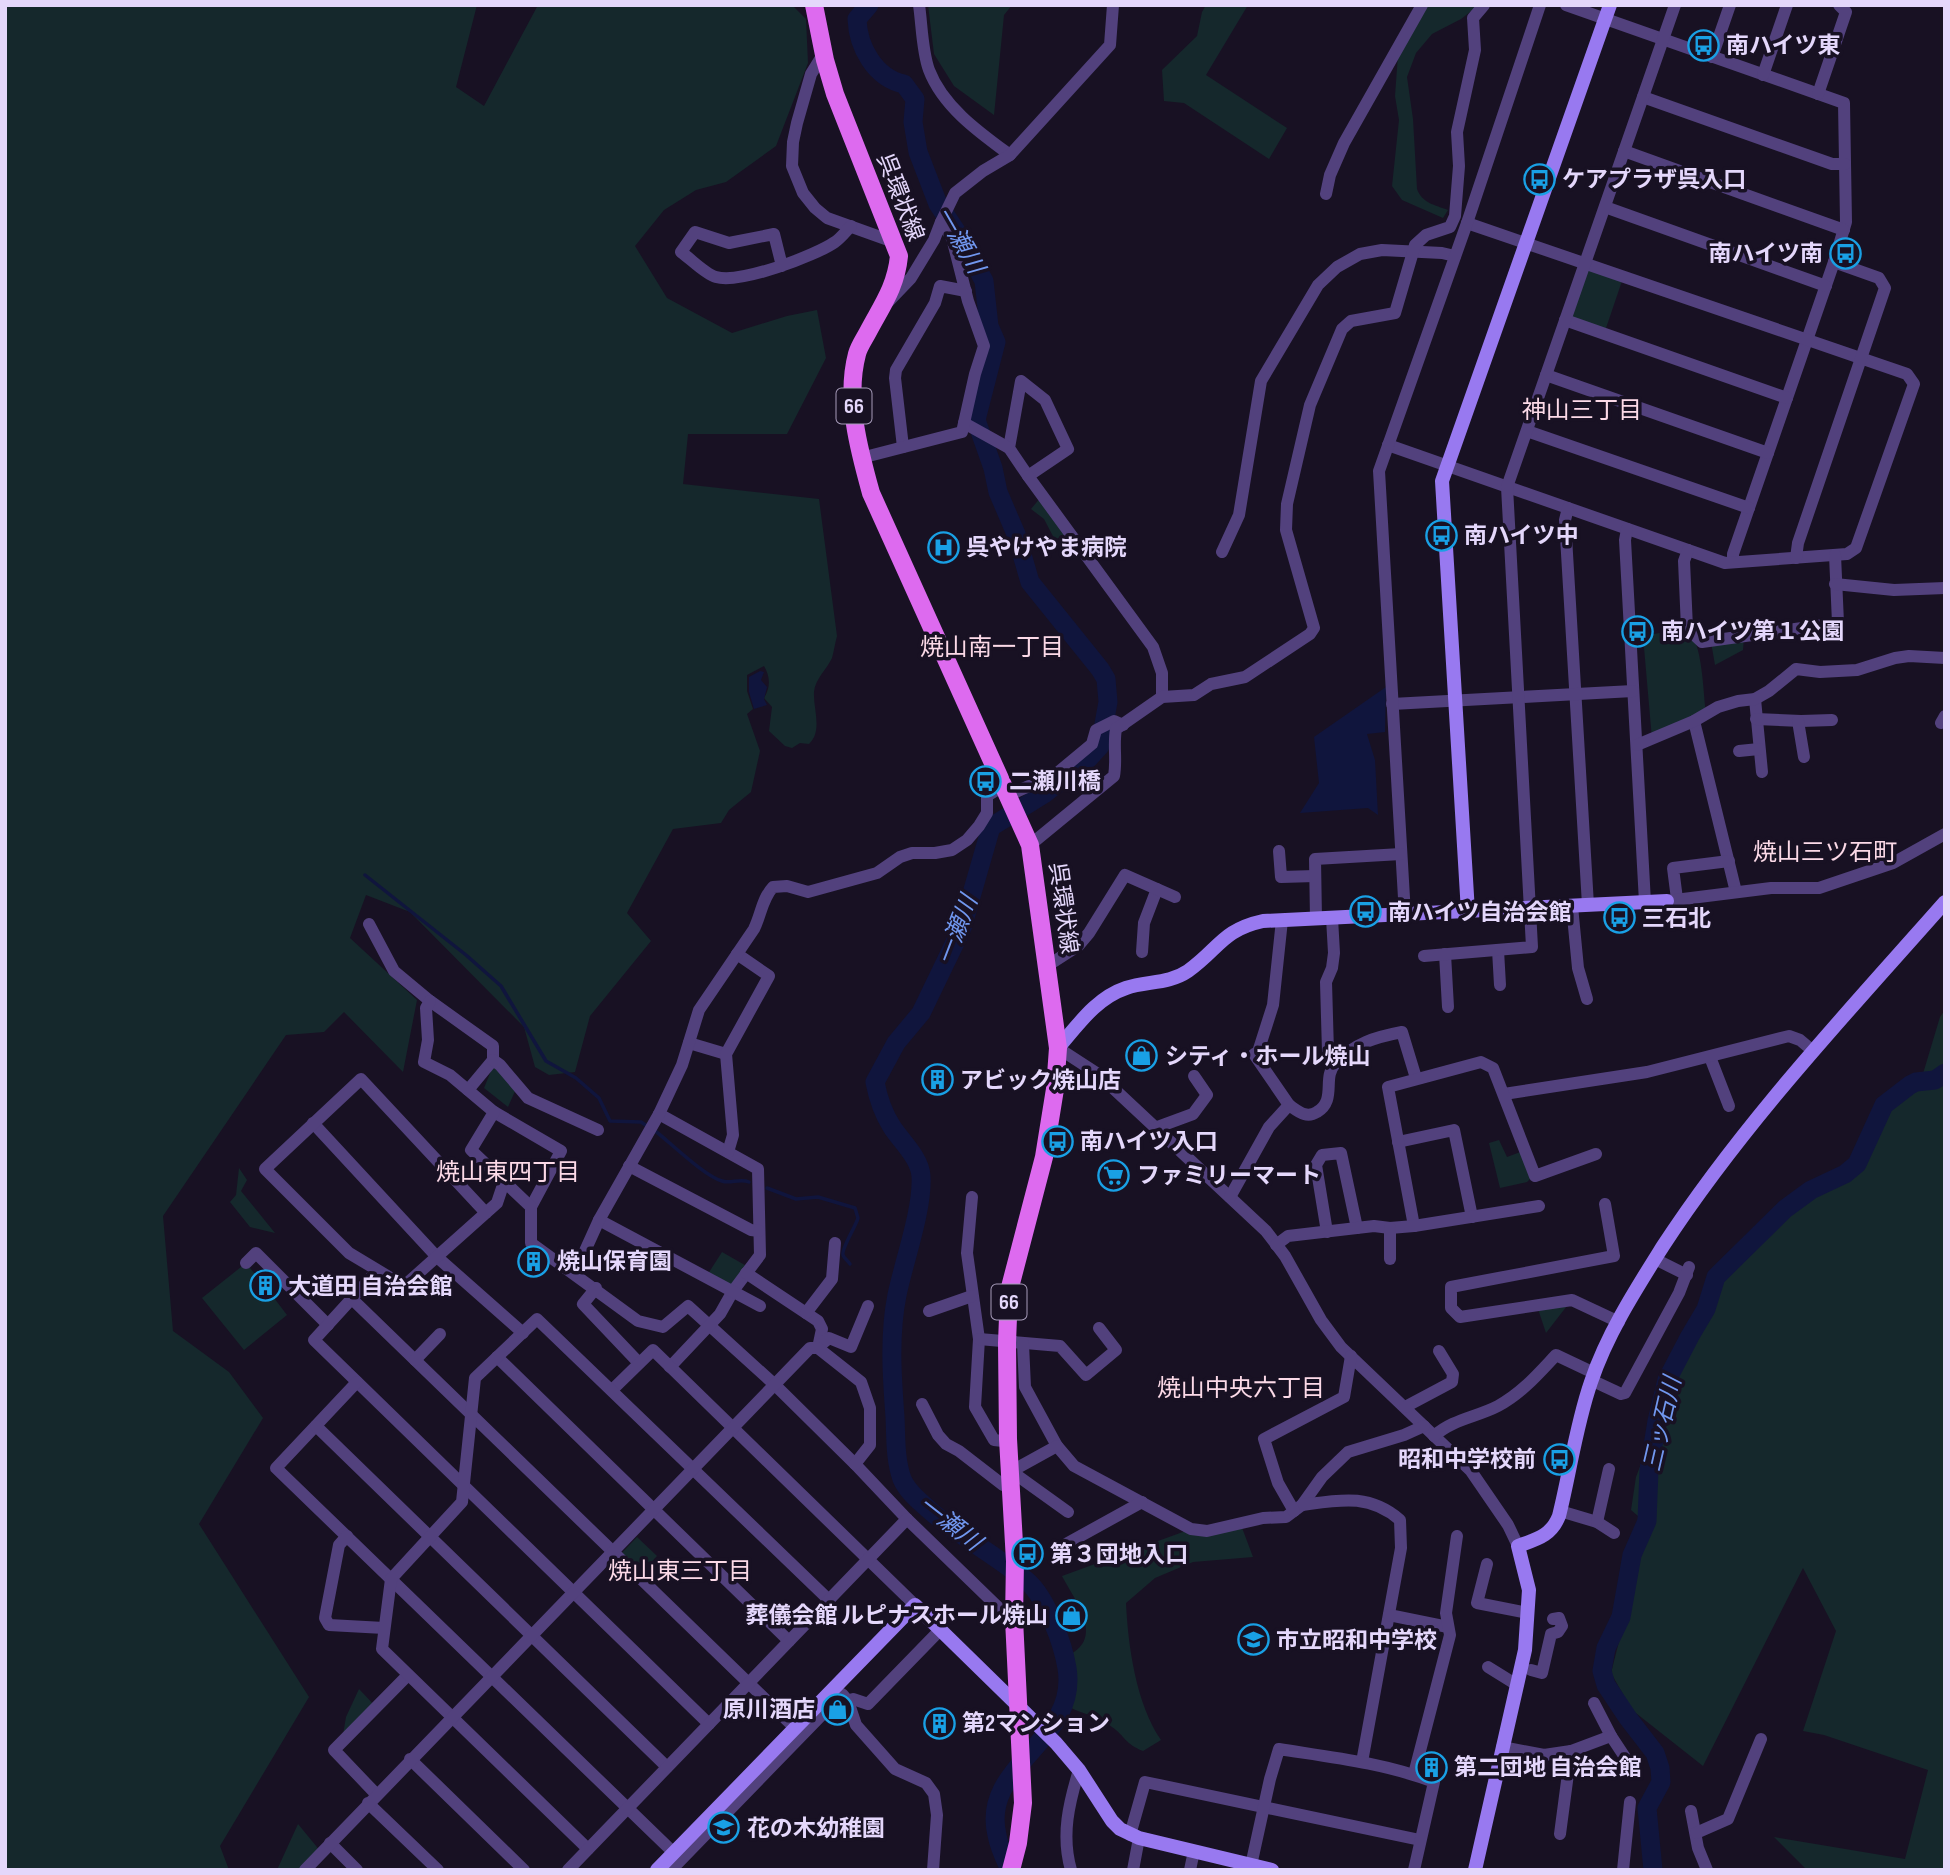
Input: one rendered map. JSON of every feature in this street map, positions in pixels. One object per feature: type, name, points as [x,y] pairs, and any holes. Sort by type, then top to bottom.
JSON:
[{"type":"main road","name":"呉環状線","points":[[814,5],[835,94],[899,256],[897,277],[857,353],[853,388],[861,458],[871,493],[1030,845],[1058,1048],[1055,1089],[1044,1157],[1009,1290],[1015,1343],[1008,1439],[1023,1788],[1018,1843],[1011,1870]]},
{"type":"street","points":[[919,5],[928,69],[940,91],[972,128],[1010,155]]},
{"type":"street","points":[[881,309],[911,278],[934,240],[955,193],[983,171],[1010,155],[1110,45],[1113,5]]},
{"type":"street","points":[[1325,194],[1344,143],[1422,5]]},
{"type":"street","points":[[1030,845],[1114,776],[1116,729],[1162,696],[1194,695],[1211,684],[1245,677],[1310,634],[1314,628],[1286,530],[1287,504],[1310,405],[1342,329],[1351,321],[1395,313],[1415,244],[1426,235],[1450,227],[1455,216],[1459,166],[1457,132],[1475,50],[1473,18],[1484,5]]},
{"type":"street","points":[[1405,915],[1378,471],[1467,223],[1540,5]]},
{"type":"street","points":[[1566,5],[1607,12],[1663,40],[1844,103],[1846,222],[1835,262],[1733,554],[1733,562]]},
{"type":"street","points":[[1424,956],[1532,947],[1507,487],[1675,5]]},
{"type":"street","points":[[1712,57],[1730,5]]},
{"type":"street","points":[[1763,75],[1787,5]]},
{"type":"street","points":[[1818,94],[1846,12],[1839,5]]},
{"type":"street","points":[[1468,912],[1442,481],[1607,12]]},
{"type":"street","points":[[824,53],[811,74],[797,123],[792,166],[803,192],[827,218],[894,242]]},
{"type":"street","points":[[1643,97],[1832,164],[1845,164]]},
{"type":"street","points":[[1624,151],[1844,230]]},
{"type":"street","points":[[1605,207],[1826,286]]},
{"type":"street","points":[[861,458],[962,432],[984,346],[952,238],[941,222]]},
{"type":"street","points":[[1388,445],[1725,563],[1847,554],[1856,548],[1914,384],[1907,374],[1467,223]]},
{"type":"street","points":[[782,266],[774,234],[729,243],[695,232],[681,252],[715,277],[734,278],[782,266],[811,255],[837,241],[850,226]]},
{"type":"street","points":[[1222,552],[1239,515],[1261,381],[1318,285],[1337,267],[1360,254],[1382,250],[1455,256]]},
{"type":"street","points":[[1796,558],[1798,543],[1885,288],[1879,278],[1835,262]]},
{"type":"street","points":[[904,447],[896,370],[935,303],[940,286],[966,291]]},
{"type":"street","points":[[1565,320],[1787,398]]},
{"type":"street","points":[[1546,375],[1768,453]]},
{"type":"street","points":[[1009,448],[1021,381],[1045,400],[1068,449],[1028,475]]},
{"type":"street","points":[[964,423],[1009,448],[1153,647],[1163,673],[1162,696]]},
{"type":"street","points":[[1527,431],[1749,508]]},
{"type":"street","points":[[1568,508],[1565,520],[1588,905]]},
{"type":"street","points":[[1628,529],[1625,540],[1645,902]]},
{"type":"street","points":[[1688,550],[1684,561],[1687,628],[1702,642],[1838,623],[1835,555]]},
{"type":"street","points":[[1835,584],[1894,590],[1945,588]]},
{"type":"street","points":[[1637,745],[1694,721],[1718,707],[1755,699],[1796,669],[1820,672],[1857,670],[1902,657],[1945,658]]},
{"type":"street","points":[[1392,704],[1633,691]]},
{"type":"street","points":[[1755,699],[1762,772]]},
{"type":"street","points":[[1756,719],[1832,720]]},
{"type":"street","points":[[575,1273],[599,1220],[655,1122],[682,1065],[699,1010],[761,915],[765,897],[773,887],[787,886],[808,892],[877,873],[900,857],[912,853],[952,850],[967,840],[979,826],[987,813],[987,796],[1044,784],[1092,744],[1096,730],[1114,721],[1123,725]]},
{"type":"street","points":[[1694,721],[1736,892]]},
{"type":"street","points":[[1798,721],[1804,757]]},
{"type":"street","points":[[1739,751],[1759,749]]},
{"type":"street","points":[[1475,1870],[1525,1650],[1529,1590],[1518,1546],[1508,1525],[1471,1471],[1341,1347],[1321,1320],[1276,1245],[1230,1197],[1098,1074],[1058,1048],[1095,1006],[1112,993],[1171,979],[1187,971],[1229,934],[1244,926],[1282,920],[1645,902],[1771,888],[1819,887],[1893,863],[1945,834]]},
{"type":"street","points":[[1279,851],[1281,877],[1315,876]]},
{"type":"street","points":[[1316,919],[1315,859],[1401,854]]},
{"type":"street","points":[[1672,900],[1673,868],[1729,861]]},
{"type":"street","points":[[1047,966],[1079,946],[1125,876],[1175,897]]},
{"type":"street","points":[[1142,953],[1144,923],[1157,889]]},
{"type":"street","points":[[1518,1546],[1546,1536],[1554,1529],[1593,1377],[1619,1322],[1654,1259],[1683,1215],[1736,1143],[1813,1051],[1945,902]]},
{"type":"street","points":[[1572,906],[1578,968],[1587,999]]},
{"type":"street","points":[[1332,918],[1334,953],[1326,982],[1328,1052],[1334,1064]]},
{"type":"street","points":[[1282,920],[1273,1005],[1258,1052],[1254,1054],[1289,1105],[1306,1115],[1314,1114],[1324,1107],[1329,1097],[1329,1072],[1334,1064],[1358,1045],[1375,1037],[1402,1032],[1416,1078]]},
{"type":"street","points":[[369,924],[394,971],[429,1001],[494,1046],[493,1060],[468,1090]]},
{"type":"street","points":[[1498,950],[1500,985]]},
{"type":"street","points":[[728,1152],[733,1135],[726,1054],[769,976],[737,954]]},
{"type":"street","points":[[1445,954],[1448,1007]]},
{"type":"street","points":[[429,1001],[426,1008],[428,1040],[424,1062],[450,1075],[494,1112],[561,1151],[531,1207],[531,1243],[638,1321],[663,1327],[688,1306],[775,1385],[907,1519],[1002,1611],[1014,1619]]},
{"type":"street","points":[[1504,1094],[1647,1072],[1789,1036],[1800,1040],[1813,1051]]},
{"type":"street","points":[[689,1043],[726,1054]]},
{"type":"street","points":[[1710,1057],[1729,1106]]},
{"type":"street","points":[[493,1060],[528,1098],[598,1130]]},
{"type":"street","points":[[1414,1226],[1388,1087],[1481,1062],[1493,1068],[1535,1176],[1596,1154]]},
{"type":"street","points":[[1155,1128],[1194,1114],[1207,1095],[1194,1076]]},
{"type":"street","points":[[485,1213],[361,1079],[265,1169],[349,1253],[404,1286],[437,1256],[485,1213],[496,1203],[506,1184]]},
{"type":"street","points":[[1230,1197],[1269,1127],[1289,1105]]},
{"type":"street","points":[[494,1112],[471,1150],[531,1207]]},
{"type":"street","points":[[655,1122],[728,1152],[758,1169],[760,1255],[733,1291],[720,1314],[670,1367]]},
{"type":"street","points":[[313,1123],[437,1256],[523,1333]]},
{"type":"street","points":[[1398,1142],[1454,1130],[1472,1217]]},
{"type":"street","points":[[1326,1232],[1316,1165],[1322,1155],[1341,1153],[1357,1228]]},
{"type":"street","points":[[629,1166],[751,1230],[759,1231]]},
{"type":"street","points":[[972,1197],[967,1253],[979,1339],[975,1407],[994,1440],[1008,1439]]},
{"type":"street","points":[[1605,1204],[1614,1256],[1451,1287],[1451,1308],[1460,1317],[1572,1300],[1619,1322]]},
{"type":"street","points":[[1276,1245],[1288,1236],[1374,1226],[1414,1226],[1539,1206]]},
{"type":"street","points":[[599,1220],[760,1306]]},
{"type":"street","points":[[1390,1228],[1390,1259]]},
{"type":"street","points":[[806,1313],[832,1279],[835,1243]]},
{"type":"street","points":[[246,1262],[256,1253],[328,1325]]},
{"type":"street","points":[[1434,1436],[1446,1426],[1497,1407],[1523,1390],[1556,1355],[1620,1394],[1625,1393],[1688,1271],[1654,1259]]},
{"type":"street","points":[[377,1271],[314,1340],[709,1724]]},
{"type":"street","points":[[746,1273],[818,1321],[822,1329],[818,1348]]},
{"type":"street","points":[[596,1288],[583,1304],[639,1363]]},
{"type":"street","points":[[929,1311],[972,1296]]},
{"type":"street","points":[[352,1299],[795,1728]]},
{"type":"street","points":[[818,1348],[829,1338],[851,1347],[868,1306]]},
{"type":"street","points":[[588,1849],[382,1649],[391,1579],[462,1502],[475,1378],[537,1319],[829,1600]]},
{"type":"street","points":[[979,1339],[1060,1346],[1086,1375],[1119,1353],[1099,1328]]},
{"type":"street","points":[[415,1360],[440,1334]]},
{"type":"street","points":[[1015,1343],[1025,1387],[1057,1446],[1074,1466],[1191,1529],[1208,1531],[1263,1518],[1286,1517],[1298,1508],[1322,1477],[1348,1452],[1424,1426]]},
{"type":"street","points":[[304,1870],[810,1348],[818,1348],[861,1382],[870,1408],[870,1445],[855,1464]]},
{"type":"street","points":[[612,1390],[653,1350],[1056,1743],[1079,1770],[1112,1821],[1135,1837],[1272,1870]]},
{"type":"street","points":[[1405,1408],[1452,1382],[1453,1374],[1439,1352]]},
{"type":"street","points":[[1298,1508],[1278,1483],[1264,1439],[1344,1397],[1351,1356]]},
{"type":"street","points":[[497,1357],[789,1641]]},
{"type":"street","points":[[357,1382],[276,1468],[674,1853]]},
{"type":"street","points":[[922,1404],[938,1435],[946,1444],[1068,1512]]},
{"type":"street","points":[[316,1426],[667,1767]]},
{"type":"street","points":[[1010,1478],[1057,1446]]},
{"type":"street","points":[[1597,1522],[1609,1469]]},
{"type":"street","points":[[1298,1508],[1351,1499],[1383,1507],[1400,1520],[1401,1548],[1362,1762]]},
{"type":"street","points":[[1066,1544],[1142,1502]]},
{"type":"street","points":[[1560,1511],[1597,1522],[1614,1533]]},
{"type":"street","points":[[568,1870],[907,1519]]},
{"type":"street","points":[[347,1536],[339,1545],[325,1618],[329,1625],[384,1628]]},
{"type":"street","points":[[1414,1774],[1450,1635],[1446,1613],[1457,1536]]},
{"type":"street","points":[[1487,1564],[1477,1603],[1528,1613]]},
{"type":"street","points":[[657,1870],[915,1605]]},
{"type":"street","points":[[1389,1615],[1448,1627]]},
{"type":"street","points":[[1531,1671],[1542,1673],[1551,1633],[1558,1632],[1562,1626],[1559,1618],[1553,1619]]},
{"type":"street","points":[[848,1701],[852,1699],[868,1704],[941,1629]]},
{"type":"street","points":[[1488,1667],[1517,1685]]},
{"type":"street","points":[[408,1675],[334,1750],[372,1798],[438,1870]]},
{"type":"street","points":[[671,1870],[842,1694],[848,1701],[856,1725],[895,1769],[926,1783],[934,1794],[937,1815],[933,1870]]},
{"type":"street","points":[[1594,1703],[1611,1736],[1636,1774]]},
{"type":"street","points":[[1502,1746],[1544,1755],[1571,1751],[1611,1736]]},
{"type":"street","points":[[1696,1833],[1728,1819],[1761,1739]]},
{"type":"street","points":[[1251,1867],[1279,1749],[1362,1762],[1414,1774],[1434,1782],[1414,1870]]},
{"type":"street","points":[[1560,1834],[1571,1751]]},
{"type":"street","points":[[410,1759],[524,1870]]},
{"type":"street","points":[[1071,1870],[1066,1821],[1079,1770]]},
{"type":"street","points":[[1133,1870],[1135,1837],[1145,1782],[1420,1840]]},
{"type":"street","points":[[1623,1870],[1630,1802]]},
{"type":"street","points":[[1691,1811],[1698,1848],[1707,1870]]},
{"type":"street","points":[[330,1843],[357,1870]]},
{"type":"street","points":[[1190,1870],[1194,1851]]},
{"type":"green space","points":[[5,5],[477,5],[456,87],[484,106],[538,5],[792,5],[806,19],[808,63],[776,146],[726,182],[696,190],[664,210],[635,246],[667,298],[732,333],[817,310],[826,358],[787,434],[688,434],[683,484],[819,499],[837,636],[832,658],[815,687],[816,733],[813,739],[809,744],[800,743],[792,748],[785,746],[769,731],[772,707],[764,698],[769,686],[766,670],[764,666],[747,675],[747,691],[753,709],[747,714],[760,751],[751,792],[729,810],[721,823],[673,829],[627,913],[651,941],[590,1016],[575,1072],[549,1075],[535,1067],[524,1027],[410,912],[366,895],[350,938],[417,1000],[403,1072],[344,1012],[324,1032],[286,1035],[163,1216],[173,1331],[229,1372],[263,1418],[199,1524],[309,1697],[220,1846],[229,1870],[5,1870]]},
{"type":"green space","points":[[928,5],[1012,5],[1004,15],[994,115],[954,86],[934,54]]},
{"type":"green space","points":[[1206,5],[1248,5],[1206,75],[1287,128],[1269,159],[1184,103],[1164,101],[1162,70],[1197,36]]},
{"type":"green space","points":[[1426,5],[1479,5],[1461,19],[1432,34],[1416,53],[1407,77],[1413,119],[1417,189],[1426,200],[1448,210],[1443,218],[1402,200],[1392,186],[1399,120],[1395,96],[1398,55]]},
{"type":"green space","points":[[1585,263],[1623,278],[1604,334],[1565,320]]},
{"type":"green space","points":[[1041,497],[1066,533],[1055,540],[1044,519],[1031,509]]},
{"type":"green space","points":[[1687,628],[1699,656],[1706,714],[1652,739],[1643,636]]},
{"type":"green space","points":[[1744,636],[1743,650],[1715,665],[1711,642]]},
{"type":"green space","points":[[1945,1010],[1945,1870],[1807,1870],[1774,1837],[1905,1859],[1928,1770],[1824,1735],[1803,1731],[1836,1631],[1803,1568],[1703,1766],[1632,1710],[1611,1673],[1627,1610],[1638,1516],[1631,1510],[1636,1477],[1680,1361],[1723,1273],[1787,1212],[1827,1187],[1852,1177],[1861,1166],[1869,1143],[1886,1111],[1919,1087],[1940,1017]]},
{"type":"green space","points":[[493,1066],[516,1089],[508,1107],[484,1088]]},
{"type":"green space","points":[[1499,1140],[1507,1157],[1523,1151],[1532,1177],[1527,1182],[1500,1188],[1489,1143]]},
{"type":"green space","points":[[239,1168],[247,1180],[241,1191],[275,1233],[250,1227],[230,1202],[236,1195]]},
{"type":"green space","points":[[722,1252],[750,1268],[733,1291],[706,1277]]},
{"type":"green space","points":[[246,1263],[259,1279],[254,1284],[265,1298],[271,1294],[287,1315],[244,1350],[202,1298]]},
{"type":"green space","points":[[1570,1302],[1546,1333],[1538,1309]]},
{"type":"green space","points":[[1241,1525],[1253,1557],[1193,1562],[1155,1578],[1126,1603],[1131,1655],[1139,1692],[1152,1726],[1161,1740],[1143,1751],[1133,1746],[1108,1724],[1071,1708],[1075,1685],[1069,1655],[1080,1647],[1085,1639],[1086,1629],[1084,1618],[1062,1576],[1191,1529]]},
{"type":"green space","points":[[637,1537],[657,1556],[638,1576],[618,1557]]},
{"type":"green space","points":[[359,1689],[376,1707],[342,1741],[346,1717]]},
{"type":"green space","points":[[298,1824],[321,1852],[305,1870],[277,1870]]},
{"type":"shaded area","points":[[760,671],[764,672],[761,680],[767,687],[764,699],[767,705],[754,709],[749,692],[749,677]]},
{"type":"shaded area","points":[[1386,687],[1385,732],[1367,734],[1375,760],[1378,815],[1368,808],[1300,813],[1319,783],[1314,737]]},
{"type":"waterway","name":"一瀬川","points":[[869,5],[857,19],[865,50],[877,68],[894,81],[904,84],[915,99],[913,122],[918,152],[938,204],[984,281],[989,326],[996,342],[976,420],[993,468],[998,492],[1016,534],[1030,582],[1100,669],[1106,679],[1108,702],[1100,746],[1089,758],[1044,794],[991,827],[962,928],[921,1013],[896,1043],[875,1082],[886,1116],[914,1156],[921,1176],[919,1204],[897,1295],[893,1325],[892,1371],[896,1448],[902,1479],[912,1494],[934,1514],[1017,1573],[1035,1590],[1053,1622],[1067,1668],[1067,1694],[1059,1715],[1002,1789],[996,1810],[997,1835],[1010,1870]]},
{"type":"waterway","points":[[365,875],[501,986],[546,1061],[576,1078],[599,1098],[610,1121],[641,1122],[647,1126]]},
{"type":"waterway","name":"三ッ石川","points":[[1653,1870],[1647,1808],[1661,1782],[1660,1768],[1655,1753],[1606,1685],[1602,1671],[1606,1648],[1621,1617],[1632,1555],[1647,1521],[1649,1470],[1667,1380],[1706,1309],[1716,1277],[1785,1209],[1811,1190],[1845,1174],[1857,1164],[1884,1105],[1910,1085],[1935,1080],[1945,1073]]},
{"type":"waterway","points":[[654,1130],[714,1178],[725,1182],[749,1182]]},
{"type":"waterway","points":[[767,1188],[796,1199],[818,1197],[855,1208],[858,1218],[843,1252],[850,1264]]},
{"type":"place","name":"南ハイツ東","points":[[1703,45]]},
{"type":"place","name":"ケアプラザ呉入口","points":[[1539,179]]},
{"type":"place","name":"南ハイツ南","points":[[1846,253]]},
{"type":"place","name":"南ハイツ中","points":[[1441,535]]},
{"type":"place","name":"呉やけやま病院","points":[[943,547]]},
{"type":"place","name":"南ハイツ第１公園","points":[[1638,631]]},
{"type":"place","name":"二瀬川橋","points":[[986,781]]},
{"type":"place","name":"南ハイツ自治会館","points":[[1365,912]]},
{"type":"place","name":"三石北","points":[[1619,918]]},
{"type":"place","name":"シティ・ホール焼山","points":[[1142,1056]]},
{"type":"place","name":"アビック焼山店","points":[[937,1080]]},
{"type":"place","name":"南ハイツ入口","points":[[1057,1141]]},
{"type":"place","name":"ファミリーマート","points":[[1114,1175]]},
{"type":"place","name":"焼山保育園","points":[[534,1261]]},
{"type":"place","name":"大道田 自治会館","points":[[265,1286]]},
{"type":"place","name":"昭和中学校前","points":[[1559,1459]]},
{"type":"place","name":"第３団地入口","points":[[1027,1554]]},
{"type":"place","name":"葬儀会館 ルピナスホール焼山","points":[[1071,1615]]},
{"type":"place","name":"市立昭和中学校","points":[[1253,1640]]},
{"type":"place","name":"原川酒店","points":[[838,1709]]},
{"type":"place","name":"第2マンション","points":[[939,1723]]},
{"type":"place","name":"第二団地 自治会館","points":[[1431,1767]]},
{"type":"place","name":"花の木幼稚園","points":[[724,1828]]},
{"type":"district","name":"神山三丁目","points":[[1582,410]]},
{"type":"district","name":"焼山南一丁目","points":[[992,647]]},
{"type":"district","name":"焼山三ツ石町","points":[[1825,852]]},
{"type":"district","name":"焼山東四丁目","points":[[508,1172]]},
{"type":"district","name":"焼山中央六丁目","points":[[1241,1388]]},
{"type":"district","name":"焼山東三丁目","points":[[680,1571]]}]
